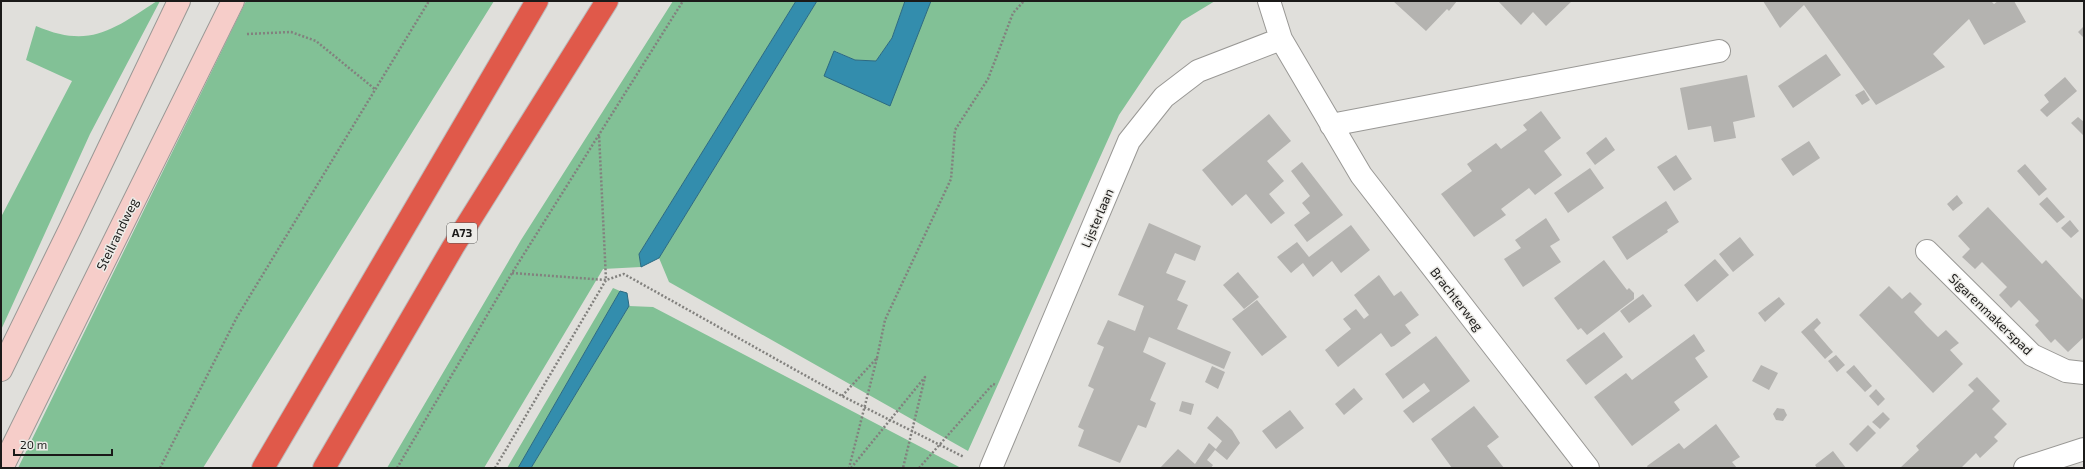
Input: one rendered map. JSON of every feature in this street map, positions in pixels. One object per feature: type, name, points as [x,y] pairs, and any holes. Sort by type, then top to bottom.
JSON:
[{"type":"highway","points":[[263,468],[537,1]]},
{"type":"highway","name":"A73","points":[[324,468],[453,247],[607,1]]},
{"type":"main road","points":[[1,370],[179,1]]},
{"type":"main road","name":"Steilrandweg","points":[[2,468],[232,1]]},
{"type":"street","name":"Brachterweg","points":[[1269,1],[1281,39],[1361,175],[1588,468]]},
{"type":"street","name":"Lijsterlaan","points":[[991,468],[1129,141],[1164,97],[1198,71],[1281,39]]},
{"type":"street","points":[[1331,125],[1719,51]]},
{"type":"street","name":"Sigarenmakerspad","points":[[1927,252],[2032,355],[2066,371],[2084,373]]},
{"type":"street","points":[[2025,468],[2084,449]]},
{"type":"path","points":[[160,468],[237,317],[429,1]]},
{"type":"path","points":[[397,468],[512,273],[682,1]]},
{"type":"path","points":[[850,468],[885,320],[951,179],[955,130],[988,79],[1013,13],[1024,1]]},
{"type":"path","points":[[220,25],[248,34],[291,32],[316,41],[376,90]]},
{"type":"path","points":[[495,468],[606,280],[599,134]]},
{"type":"path","points":[[512,273],[606,280],[624,274],[842,396],[914,430],[939,445],[967,458]]},
{"type":"path","points":[[842,396],[877,358]]},
{"type":"path","points":[[850,468],[925,377],[914,430],[903,468]]},
{"type":"path","points":[[919,468],[993,384],[1021,396]]},
{"type":"green space","points":[[157,1],[160,1],[90,134],[1,330],[1,217],[72,81],[26,60],[36,26],[55,33],[71,36],[86,36],[113,28]]},
{"type":"green space","points":[[246,1],[494,1],[203,468],[18,468]]},
{"type":"green space","points":[[673,1],[796,1],[639,254],[641,267],[603,269],[484,468],[387,468],[521,240]]},
{"type":"green space","points":[[817,1],[905,1],[892,38],[876,61],[855,60],[835,51],[889,106],[931,1],[1215,1],[1182,21],[1119,115],[968,451],[669,282],[659,258]]},
{"type":"green space","points":[[613,288],[620,291],[518,468],[507,468]]},
{"type":"green space","points":[[629,306],[653,307],[961,468],[531,468]]},
{"type":"water","points":[[796,1],[817,1],[659,258],[641,267],[639,254]]},
{"type":"water","points":[[905,1],[931,1],[890,106],[824,76],[834,51],[855,60],[876,61],[892,38]]},
{"type":"water","points":[[620,291],[627,293],[629,306],[531,468],[518,468]]},
{"type":"building","points":[[1393,1],[1457,1],[1449,11],[1447,9],[1426,31]]},
{"type":"building","points":[[1498,1],[1572,1],[1546,26],[1533,12],[1521,25]]},
{"type":"building","points":[[1763,1],[1991,1],[1994,4],[1998,1],[2014,1],[2026,22],[1984,45],[1969,19],[1933,54],[1945,67],[1876,105],[1804,5],[1780,28]]},
{"type":"building","points":[[2084,26],[2084,38],[2078,32]]},
{"type":"building","points":[[1826,54],[1841,75],[1793,108],[1778,86]]},
{"type":"building","points":[[1747,75],[1755,117],[1733,122],[1736,138],[1714,142],[1711,126],[1688,130],[1680,88]]},
{"type":"building","points":[[2065,77],[2077,91],[2047,117],[2040,110],[2049,102],[2044,95]]},
{"type":"building","points":[[1864,90],[1870,100],[1862,105],[1855,95]]},
{"type":"building","points":[[1541,111],[1561,138],[1544,151],[1562,175],[1535,195],[1529,188],[1501,209],[1506,215],[1474,237],[1441,194],[1472,171],[1467,164],[1496,143],[1501,149],[1527,130],[1523,125]]},
{"type":"building","points":[[1269,114],[1291,141],[1267,161],[1284,181],[1269,194],[1285,213],[1271,224],[1246,194],[1232,206],[1202,170]]},
{"type":"building","points":[[2078,117],[2084,122],[2084,136],[2071,123]]},
{"type":"building","points":[[1606,137],[1615,150],[1595,165],[1586,153]]},
{"type":"building","points":[[1809,141],[1820,158],[1793,176],[1781,159]]},
{"type":"building","points":[[1676,155],[1692,179],[1674,191],[1657,167]]},
{"type":"building","points":[[1302,162],[1343,215],[1307,242],[1294,225],[1310,213],[1302,203],[1310,196],[1291,171]]},
{"type":"building","points":[[2025,164],[2047,189],[2039,196],[2017,171]]},
{"type":"building","points":[[1590,168],[1604,188],[1568,213],[1554,193]]},
{"type":"building","points":[[1957,195],[1963,203],[1953,211],[1947,204]]},
{"type":"building","points":[[2047,197],[2065,217],[2057,223],[2039,204]]},
{"type":"building","points":[[1666,201],[1679,222],[1667,230],[1668,232],[1627,260],[1612,237]]},
{"type":"building","points":[[1988,207],[2042,264],[2046,260],[2084,301],[2084,337],[2068,352],[2055,339],[2051,343],[2035,325],[2039,321],[2019,300],[2011,308],[1999,295],[2007,287],[1982,262],[1975,269],[1962,257],[1970,249],[1958,236]]},
{"type":"building","points":[[1546,218],[1560,240],[1550,246],[1561,262],[1523,287],[1504,259],[1521,248],[1515,240]]},
{"type":"building","points":[[2070,220],[2079,231],[2071,238],[2061,228]]},
{"type":"building","points":[[1149,223],[1201,246],[1195,261],[1175,253],[1166,273],[1186,281],[1177,300],[1188,305],[1177,329],[1231,352],[1224,369],[1149,337],[1143,352],[1166,363],[1150,400],[1156,403],[1146,428],[1138,425],[1120,463],[1078,446],[1084,430],[1078,427],[1094,389],[1088,386],[1104,347],[1097,344],[1108,320],[1135,331],[1144,306],[1118,295]]},
{"type":"building","points":[[1351,225],[1370,250],[1341,273],[1332,261],[1313,277],[1303,263],[1291,273],[1277,257],[1297,242],[1309,257]]},
{"type":"building","points":[[1740,237],[1754,255],[1733,272],[1719,254]]},
{"type":"building","points":[[1715,259],[1729,275],[1697,302],[1684,285]]},
{"type":"building","points":[[1604,260],[1627,290],[1629,288],[1634,293],[1634,299],[1587,335],[1581,328],[1578,330],[1554,298]]},
{"type":"building","points":[[1238,272],[1259,297],[1244,309],[1223,285]]},
{"type":"building","points":[[1379,275],[1394,296],[1401,291],[1419,315],[1405,325],[1411,333],[1391,347],[1381,333],[1338,367],[1325,350],[1351,329],[1343,319],[1356,309],[1364,319],[1369,315],[1354,295]]},
{"type":"building","points":[[1889,286],[1902,299],[1910,292],[1922,304],[1914,312],[1938,337],[1946,330],[1959,343],[1950,350],[1963,364],[1933,393],[1859,315]]},
{"type":"building","points":[[1643,294],[1652,306],[1629,323],[1620,311]]},
{"type":"building","points":[[1779,297],[1785,304],[1765,322],[1758,313]]},
{"type":"building","points":[[1257,300],[1287,337],[1262,356],[1232,319]]},
{"type":"building","points":[[1817,318],[1821,323],[1814,330],[1833,352],[1825,359],[1801,332]]},
{"type":"building","points":[[1604,332],[1623,357],[1586,385],[1566,360]]},
{"type":"building","points":[[1694,334],[1705,351],[1695,358],[1708,377],[1674,402],[1680,410],[1632,446],[1594,397],[1626,373],[1632,380]]},
{"type":"building","points":[[1436,336],[1470,381],[1413,423],[1403,411],[1430,391],[1424,383],[1403,399],[1385,374]]},
{"type":"building","points":[[1836,355],[1845,365],[1837,372],[1828,361]]},
{"type":"building","points":[[1761,365],[1778,373],[1769,390],[1752,381]]},
{"type":"building","points":[[1854,365],[1872,386],[1865,392],[1846,372]]},
{"type":"building","points":[[1212,366],[1225,372],[1218,389],[1205,382]]},
{"type":"building","points":[[1977,377],[2000,401],[1992,409],[2007,424],[1994,437],[1998,441],[1980,458],[1976,453],[1961,468],[1900,468],[1919,450],[1916,446],[1974,391],[1968,385]]},
{"type":"building","points":[[1354,388],[1363,399],[1344,415],[1335,404]]},
{"type":"building","points":[[1876,389],[1885,399],[1878,406],[1869,396]]},
{"type":"building","points":[[1182,401],[1194,404],[1191,415],[1179,411]]},
{"type":"building","points":[[1474,406],[1499,437],[1487,446],[1504,468],[1452,468],[1431,439]]},
{"type":"building","points":[[1777,408],[1784,409],[1787,415],[1783,421],[1776,420],[1773,414]]},
{"type":"building","points":[[1290,410],[1304,428],[1276,449],[1262,431]]},
{"type":"building","points":[[1883,412],[1890,419],[1880,429],[1872,422]]},
{"type":"building","points":[[1217,416],[1232,430],[1240,443],[1227,460],[1215,450],[1207,460],[1213,465],[1211,468],[1160,468],[1178,449],[1195,464],[1209,443],[1216,449],[1222,441],[1207,428]]},
{"type":"building","points":[[1716,424],[1740,457],[1732,462],[1737,468],[1648,468],[1647,466],[1679,443],[1684,449]]},
{"type":"building","points":[[1868,425],[1876,433],[1857,452],[1849,444]]},
{"type":"building","points":[[1833,451],[1846,468],[1817,468],[1815,465]]}]
